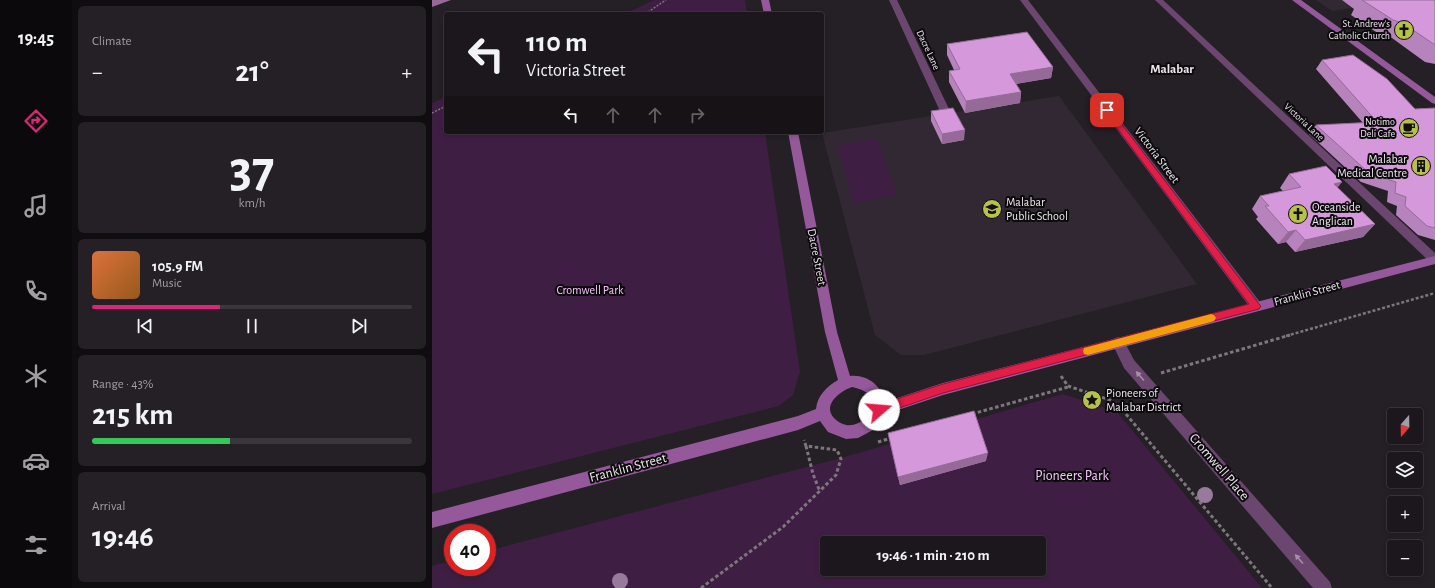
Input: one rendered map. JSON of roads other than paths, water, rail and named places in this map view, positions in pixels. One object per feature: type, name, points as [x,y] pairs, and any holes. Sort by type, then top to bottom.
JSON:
[{"type":"street","points":[[765,0],[768,12]]},
{"type":"street","name":"Dacre Lane","points":[[893,0],[944,109]]},
{"type":"street","name":"Victoria Street","points":[[1024,0],[1256,306]]},
{"type":"street","name":"Victoria Lane","points":[[1159,0],[1435,260]]},
{"type":"street","points":[[1296,0],[1435,101]]},
{"type":"street","name":"Dacre Street","points":[[793,134],[831,332],[844,382]]},
{"type":"street","name":"Franklin Street","points":[[879,410],[943,389],[1435,260]]},
{"type":"street","name":"Cromwell Place","points":[[1118,343],[1129,364],[1324,588]]},
{"type":"street","points":[[852,381],[868,384],[877,395],[879,402],[879,410],[876,417],[864,429],[855,432],[838,430],[832,426],[824,413],[824,407],[828,394],[844,382],[852,381]]},
{"type":"street","name":"Franklin Street","points":[[432,520],[798,423],[824,413]]},
{"type":"place","name":"St. Andrew's Catholic Church","points":[[1404,30]]},
{"type":"place","name":"Notimo Deli Cafe","points":[[1409,128]]},
{"type":"place","name":"Malabar Medical Centre","points":[[1421,166]]},
{"type":"place","name":"Malabar Public School","points":[[992,209]]},
{"type":"place","name":"Oceanside Anglican","points":[[1298,214]]},
{"type":"place","name":"Pioneers of Malabar District","points":[[1092,400]]},
{"type":"district","name":"Malabar","points":[[1172,69]]},
{"type":"park label","name":"Cromwell Park","points":[[590,290]]},
{"type":"park label","name":"Pioneers Park","points":[[1072,476]]}]
